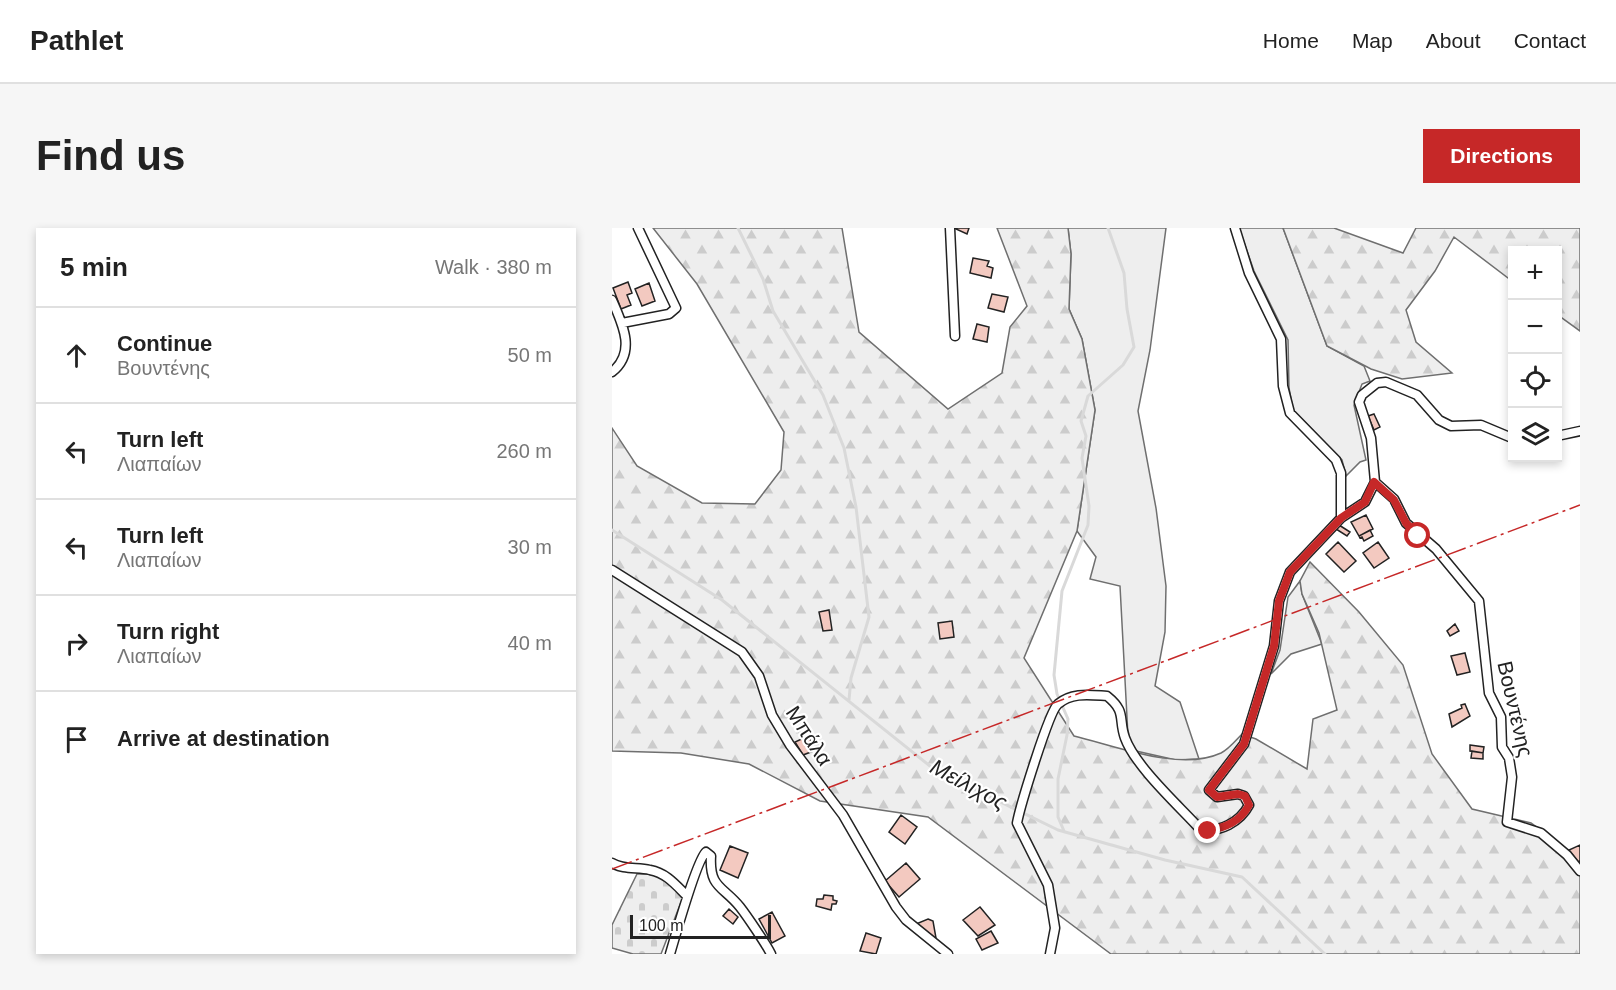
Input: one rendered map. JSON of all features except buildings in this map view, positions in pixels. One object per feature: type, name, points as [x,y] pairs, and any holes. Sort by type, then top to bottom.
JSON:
[{"type":"street","points":[[622,323],[669,314],[676,308],[638,228]]},
{"type":"street","points":[[950,228],[955,336]]},
{"type":"street","points":[[1235,228],[1250,273],[1281,339],[1283,386],[1290,413],[1336,460],[1341,473],[1341,518]]},
{"type":"street","points":[[612,300],[622,323],[626,349],[623,359],[612,372]]},
{"type":"street","points":[[1050,954],[1055,928],[1048,885],[1018,830],[1018,816],[1023,806],[1047,722],[1061,702],[1088,694],[1107,696],[1120,709],[1124,736],[1137,758],[1200,829],[1208,831],[1228,826],[1244,814],[1249,805],[1245,796],[1238,794],[1217,797],[1209,790],[1244,744],[1274,646],[1279,601],[1290,572],[1341,518],[1365,502],[1374,482],[1371,438],[1359,402],[1362,395],[1377,383],[1386,382],[1417,395],[1439,420],[1451,426],[1481,425],[1508,436]]},
{"type":"street","points":[[1562,435],[1580,431]]},
{"type":"street","name":"Βουντένης","points":[[1374,482],[1394,500],[1406,523],[1436,549],[1479,601],[1489,693],[1501,717],[1502,747],[1509,758],[1512,777],[1507,822],[1540,833],[1567,855],[1580,871]]},
{"type":"street","name":"Μπάλα","points":[[612,570],[742,652],[759,676],[772,715],[790,745],[843,815],[896,907],[906,920],[948,954]]},
{"type":"street","points":[[670,954],[686,906],[686,895],[696,877],[702,855],[710,853],[712,877],[726,896],[738,905],[771,954]]},
{"type":"street","points":[[612,863],[623,868],[649,869],[662,873],[686,895]]},
{"type":"green space","points":[[653,228],[842,228],[859,332],[948,409],[1002,373],[1010,327],[1027,306],[997,228],[1068,228],[1071,254],[1069,309],[1082,339],[1095,410],[1077,531],[1024,658],[1074,736],[1128,751],[1168,759],[1187,760],[1221,753],[1242,734],[1256,739],[1307,769],[1313,719],[1337,710],[1319,633],[1302,594],[1300,581],[1310,562],[1359,612],[1403,665],[1432,754],[1472,809],[1531,823],[1545,833],[1580,876],[1580,954],[1111,954],[928,817],[820,801],[749,764],[681,753],[612,751],[612,428],[637,466],[702,503],[755,504],[781,470],[784,432],[697,284]]},
{"type":"green space","points":[[1068,228],[1166,228],[1150,350],[1138,411],[1156,508],[1166,586],[1165,632],[1155,686],[1180,702],[1199,759],[1176,760],[1136,751],[1128,736],[1120,586],[1090,579],[1096,557],[1077,531],[1095,410],[1082,339],[1069,309],[1071,254]]},
{"type":"green space","points":[[1239,228],[1283,228],[1327,346],[1364,366],[1370,381],[1362,384],[1354,405],[1366,460],[1360,462],[1346,476],[1342,460],[1293,410],[1289,388],[1288,340],[1254,271]]},
{"type":"green space","points":[[1283,228],[1334,228],[1403,253],[1416,228],[1580,228],[1580,331],[1562,318],[1562,246],[1508,246],[1508,278],[1454,237],[1435,271],[1406,310],[1416,342],[1452,373],[1402,379],[1371,369],[1327,346]]},
{"type":"green space","points":[[1300,581],[1302,594],[1322,644],[1291,654],[1271,674],[1280,650],[1288,597]]},
{"type":"green space","points":[[637,874],[657,874],[683,897],[661,954],[633,954],[612,948],[612,925]]},
{"type":"waterway","points":[[738,228],[763,279],[773,311],[823,395],[844,448],[856,507],[869,617],[851,678],[849,700]]},
{"type":"waterway","points":[[1064,831],[1058,817],[1058,779],[1068,719],[1057,694],[1054,675],[1062,591],[1088,525],[1089,506],[1082,458],[1086,436],[1081,421],[1088,396],[1123,365],[1134,347],[1127,309],[1124,273],[1108,228]]},
{"type":"waterway","name":"Μείλιχος","points":[[612,530],[722,600],[935,770],[1058,830],[1165,860],[1242,877],[1325,954]]},
{"type":"power","points":[[612,869],[1580,505]]},
{"type":"route","points":[[1208,831],[1228,826],[1244,814],[1249,805],[1245,796],[1238,794],[1217,797],[1209,790],[1217,778],[1230,766],[1244,744],[1274,646],[1279,601],[1290,572],[1341,518],[1365,502],[1374,482],[1394,500],[1406,523],[1418,536]]}]
